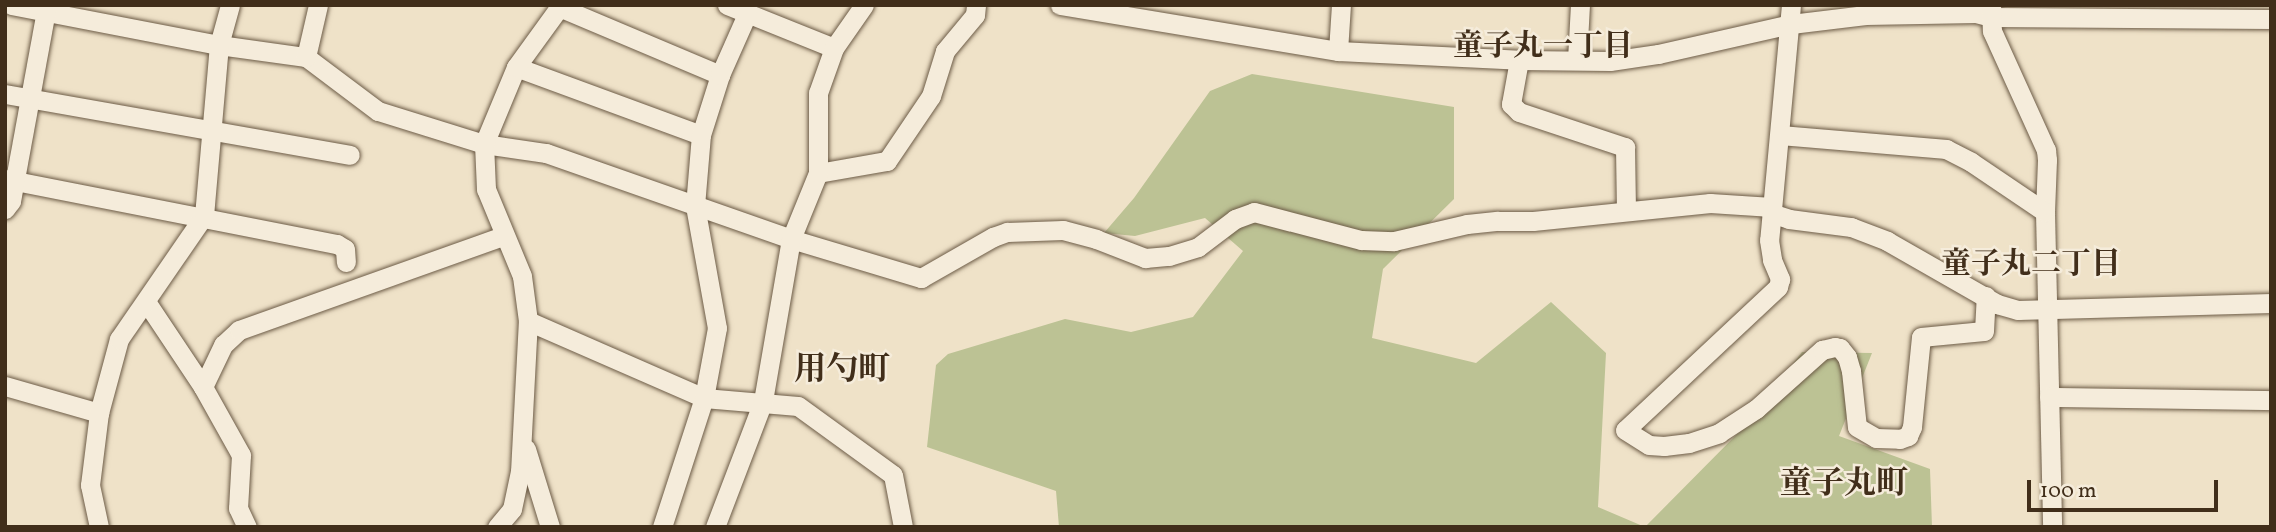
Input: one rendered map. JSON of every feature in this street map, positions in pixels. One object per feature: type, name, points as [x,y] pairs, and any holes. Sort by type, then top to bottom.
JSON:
[{"type":"street","points":[[11,5],[46,9],[219,45],[306,57],[378,111],[484,144],[546,153],[791,239],[921,278],[973,247],[1007,232],[1063,230],[1096,239],[1145,258],[1169,256],[1198,247],[1235,219],[1254,212],[1361,240],[1394,241],[1467,224],[1533,221],[1710,203],[1771,210],[1789,219],[1851,227],[1875,236],[1986,296],[2018,310],[2271,303]]},
{"type":"street","points":[[99,527],[90,485],[99,414],[119,339],[147,303],[204,216],[219,45],[230,5]]},
{"type":"street","points":[[306,57],[318,5]]},
{"type":"street","points":[[727,5],[834,48]]},
{"type":"street","points":[[715,527],[763,401],[791,239],[818,173],[818,93],[834,48],[864,5]]},
{"type":"street","points":[[818,173],[887,161],[931,96],[945,51],[975,15],[976,5]]},
{"type":"street","points":[[1060,5],[1338,51],[1519,60],[1610,61],[1658,54],[1791,15],[1991,11],[2271,19]]},
{"type":"street","points":[[1338,51],[1341,5]]},
{"type":"street","points":[[1577,60],[1580,5]]},
{"type":"street","points":[[497,527],[512,509],[520,472],[528,321],[522,276],[503,236],[486,189],[484,144],[516,68],[560,6],[720,75]]},
{"type":"street","points":[[5,209],[11,201],[10,180],[46,9]]},
{"type":"street","points":[[1991,11],[1992,32],[2046,150],[2052,527]]},
{"type":"street","points":[[662,527],[704,398],[717,328],[695,206],[701,135],[720,75],[747,13]]},
{"type":"street","points":[[1791,15],[1769,240],[1772,260],[1780,279],[1778,287],[1625,430],[1637,440],[1649,445],[1664,446],[1689,443],[1720,433],[1756,409],[1822,350],[1835,347],[1840,348],[1851,371],[1857,428],[1876,438],[1900,439],[1908,436],[1912,427],[1921,337],[1984,331],[1986,296]]},
{"type":"street","points":[[1519,60],[1511,104],[1519,112],[1625,147],[1626,210]]},
{"type":"street","points":[[516,68],[701,135]]},
{"type":"street","points":[[5,94],[350,155]]},
{"type":"street","points":[[1780,135],[1946,149],[1971,162],[2045,212]]},
{"type":"street","points":[[10,180],[337,244],[345,249],[346,262]]},
{"type":"street","points":[[203,387],[223,345],[239,330],[503,236]]},
{"type":"street","points":[[147,303],[203,387],[241,455],[238,508],[247,527]]},
{"type":"street","points":[[528,321],[704,398],[798,406],[893,475],[903,527]]},
{"type":"street","points":[[5,386],[99,414]]},
{"type":"street","points":[[2049,397],[2271,400]]},
{"type":"street","points":[[522,438],[550,527]]},
{"type":"green space","points":[[1252,74],[1454,107],[1454,199],[1383,269],[1372,338],[1476,363],[1551,302],[1606,353],[1598,507],[1645,527],[1059,527],[1056,491],[927,447],[936,365],[948,354],[1065,319],[1131,332],[1193,317],[1243,251],[1205,218],[1135,236],[1104,233],[1134,198],[1210,91]]},
{"type":"green space","points":[[1802,352],[1872,353],[1839,436],[1930,469],[1932,527],[1645,527],[1742,429]]},
{"type":"district","name":"童子丸一丁目","points":[[1543,47]]},
{"type":"district","name":"童子丸二丁目","points":[[2031,265]]},
{"type":"district","name":"用勺町","points":[[842,371]]},
{"type":"district","name":"童子丸町","points":[[1844,485]]}]
